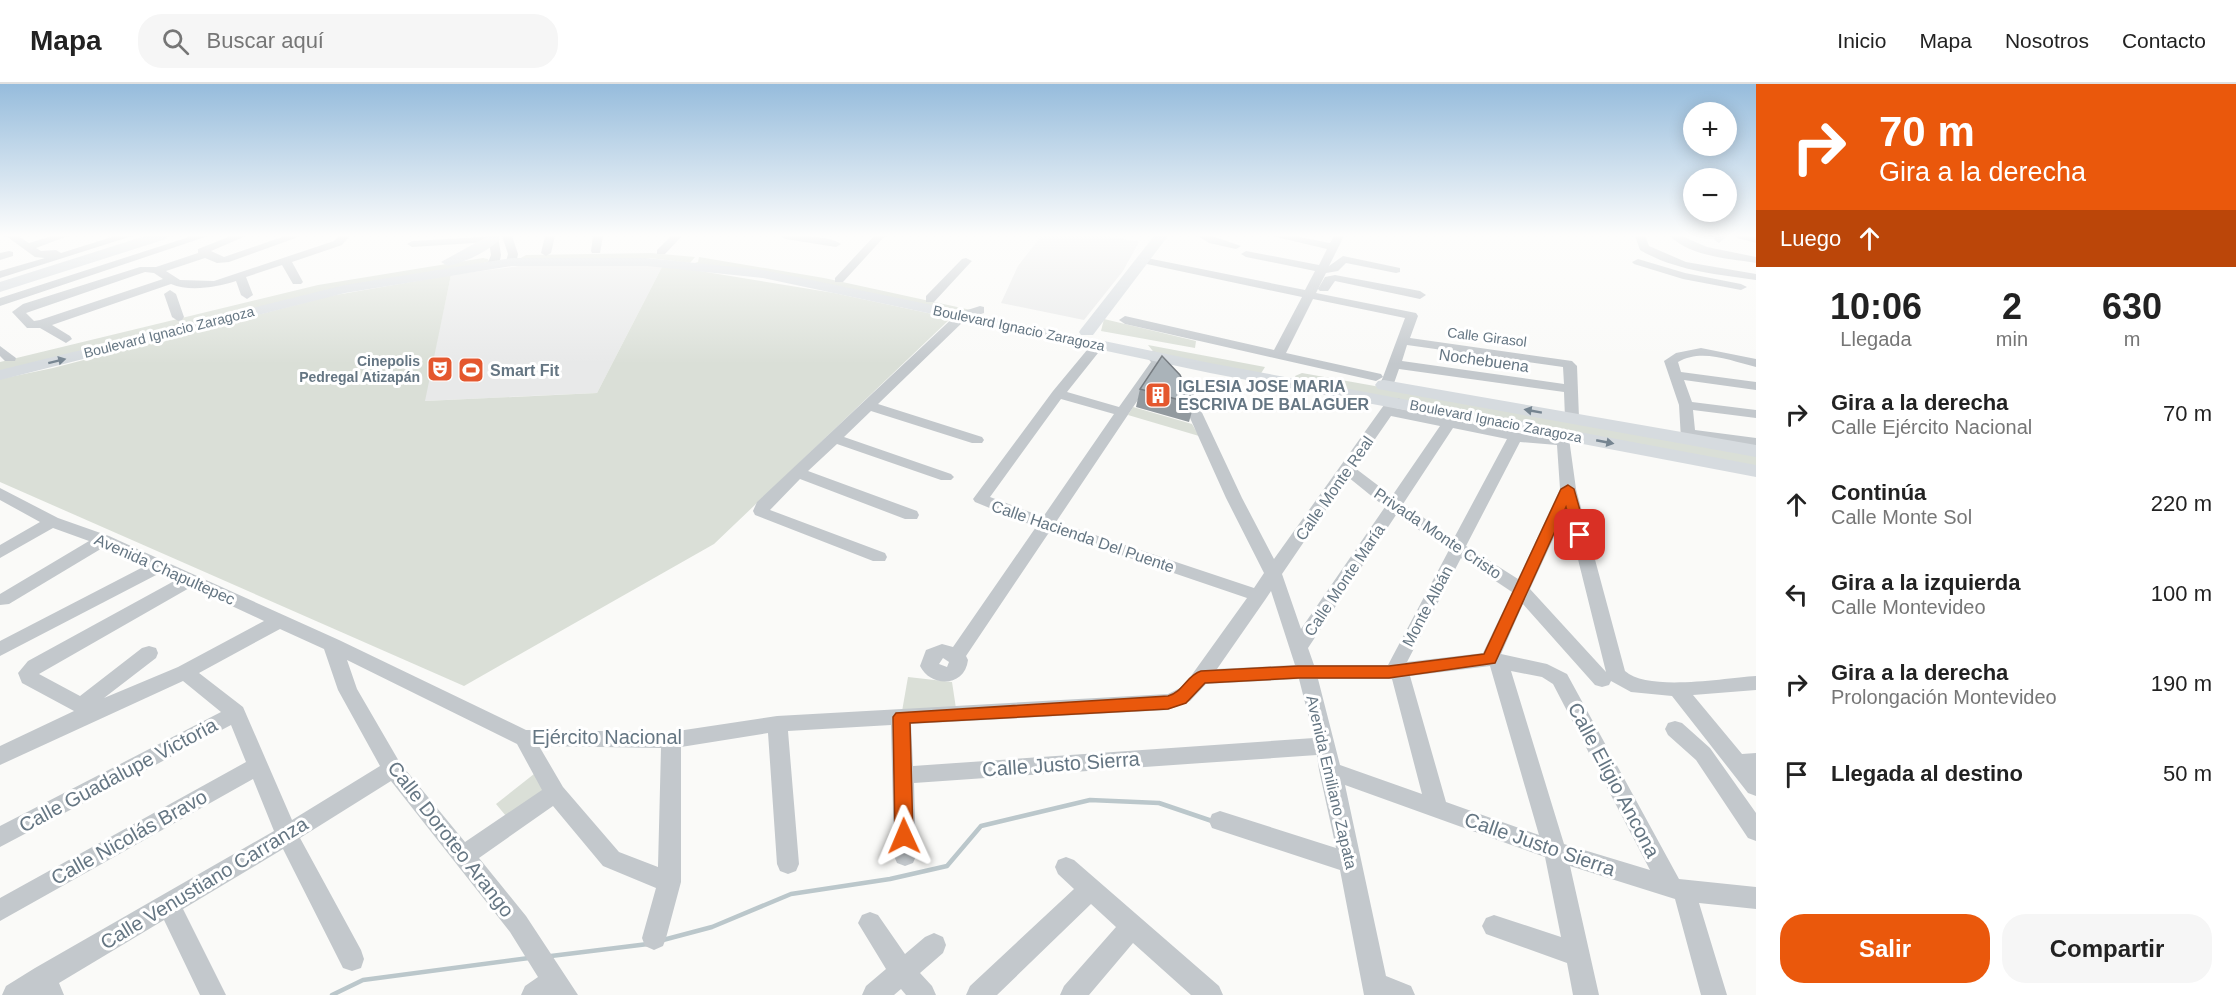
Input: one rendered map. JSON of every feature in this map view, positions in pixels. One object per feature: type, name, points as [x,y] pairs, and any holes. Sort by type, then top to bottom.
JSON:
[{"type":"highway","points":[[0,287],[27,279]]},
{"type":"main road","name":"Boulevard Ignacio Zaragoza","points":[[3,356],[354,279]]},
{"type":"main road","name":"Boulevard Ignacio Zaragoza","points":[[0,375],[379,279]]},
{"type":"main road","name":"Boulevard Ignacio Zaragoza","points":[[784,279],[1154,359],[1210,368],[1278,367],[1391,406],[1756,471]]},
{"type":"main road","name":"Boulevard Ignacio Zaragoza","points":[[832,279],[1087,332],[1278,367],[1381,381],[1572,418],[1688,436],[1756,451]]},
{"type":"main road","points":[[1087,332],[1128,279]]},
{"type":"main road","points":[[1040,322],[1051,328],[1139,345],[1148,350],[1154,359]]},
{"type":"main road","points":[[1182,387],[1185,376],[1210,368]]},
{"type":"street","points":[[0,302],[72,279]]},
{"type":"street","points":[[115,279],[21,310],[18,314],[31,325],[42,324],[171,280],[181,283],[215,284],[235,279]]},
{"type":"street","points":[[241,279],[247,294]]},
{"type":"street","points":[[930,299],[949,279]]},
{"type":"street","points":[[1236,279],[1412,316],[1394,364],[1381,381]]},
{"type":"street","points":[[1125,320],[1278,367],[1315,294],[1320,279]]},
{"type":"street","points":[[1315,294],[1332,279]]},
{"type":"street","points":[[1338,279],[1420,295]]},
{"type":"street","points":[[1696,279],[1741,287]]},
{"type":"street","points":[[170,294],[178,317]]},
{"type":"street","points":[[879,557],[761,511],[763,506],[962,316],[980,310]]},
{"type":"street","points":[[42,324],[66,339]]},
{"type":"street","name":"Calle Girasol","points":[[1403,341],[1567,364],[1570,366],[1570,389]]},
{"type":"street","points":[[1756,363],[1705,352],[1684,353],[1671,361],[1686,405],[1688,436],[1756,442]]},
{"type":"street","name":"Calle Hacienda Del Puente","points":[[1092,353],[1058,394],[981,499],[1045,524],[1259,596]]},
{"type":"street","points":[[956,657],[1122,412],[1154,359]]},
{"type":"street","name":"Avenida Emiliano Zapata","points":[[1154,359],[1182,387],[1234,498],[1274,575],[1326,746],[1329,770],[1376,990]]},
{"type":"street","name":"Nochebuena","points":[[1394,364],[1570,389]]},
{"type":"street","points":[[1676,375],[1756,386]]},
{"type":"street","points":[[1570,389],[1572,418]]},
{"type":"street","points":[[1058,394],[1122,412]]},
{"type":"street","points":[[868,405],[977,440]]},
{"type":"street","points":[[1686,405],[1756,414]]},
{"type":"street","points":[[1391,406],[1449,423],[1516,436],[1563,438],[1568,489],[1616,674],[1623,681],[1633,686],[1676,688],[1756,682]]},
{"type":"street","name":"Calle Monte Real","points":[[1274,575],[1391,406]]},
{"type":"street","name":"Calle Monte María","points":[[1302,664],[1394,506],[1449,423]]},
{"type":"street","name":"Monte Albán","points":[[1402,668],[1459,545],[1516,436]]},
{"type":"street","points":[[834,438],[946,477]]},
{"type":"street","name":"Privada Monte Cristo","points":[[1346,468],[1394,506],[1459,545],[1521,588],[1602,680]]},
{"type":"street","points":[[798,473],[911,515]]},
{"type":"street","points":[[1568,489],[1521,588],[1494,659],[1555,851],[1586,995]]},
{"type":"street","name":"Avenida Chapultepec","points":[[0,493],[52,522],[103,540],[332,645]]},
{"type":"street","points":[[0,552],[52,522]]},
{"type":"street","points":[[3,600],[103,540]]},
{"type":"street","points":[[0,649],[160,566]]},
{"type":"street","points":[[1201,677],[1274,575]]},
{"type":"street","points":[[87,709],[29,678],[28,673],[35,666],[190,580]]},
{"type":"street","points":[[0,756],[87,709],[185,672],[280,621]]},
{"type":"street","name":"Ejército Nacional","points":[[332,645],[524,738],[671,740],[777,724],[1168,702],[1180,699],[1201,677]]},
{"type":"street","name":"Calle Doroteo Arango","points":[[332,645],[348,690],[393,769],[518,924],[558,984]]},
{"type":"street","points":[[87,709],[149,653]]},
{"type":"street","points":[[1201,677],[1302,664],[1402,668],[1494,659]]},
{"type":"street","name":"Calle Eligio Ancona","points":[[1494,659],[1555,674],[1560,679],[1678,889],[1714,995]]},
{"type":"street","points":[[1402,668],[1437,809]]},
{"type":"street","points":[[185,672],[236,713],[287,835],[352,959]]},
{"type":"street","points":[[1676,688],[1746,763],[1756,787]]},
{"type":"street","name":"Calle Guadalupe Victoria","points":[[0,837],[236,713]]},
{"type":"street","points":[[901,717],[905,856]]},
{"type":"street","points":[[777,724],[788,864]]},
{"type":"street","points":[[1675,729],[1703,754],[1756,831]]},
{"type":"street","points":[[524,738],[555,793],[610,860],[669,882]]},
{"type":"street","points":[[654,938],[669,882],[671,740]]},
{"type":"street","name":"Calle Justo Sierra","points":[[903,775],[1326,746]]},
{"type":"street","name":"Calle Nicolás Bravo","points":[[0,910],[259,765]]},
{"type":"street","name":"Calle Venustiano Carranza","points":[[15,995],[48,986],[169,905],[393,769]]},
{"type":"street","name":"Calle Justo Sierra","points":[[1329,770],[1555,851],[1678,889],[1756,898]]},
{"type":"street","points":[[463,856],[555,793]]},
{"type":"street","points":[[1220,821],[1350,863]]},
{"type":"street","points":[[1066,867],[1210,995]]},
{"type":"street","points":[[980,995],[1090,889]]},
{"type":"street","points":[[169,905],[213,995]]},
{"type":"street","points":[[870,923],[902,972],[923,995]]},
{"type":"street","points":[[1073,995],[1132,926]]},
{"type":"street","points":[[1494,926],[1578,955]]},
{"type":"street","points":[[874,995],[934,945]]},
{"type":"street","points":[[534,995],[558,984]]},
{"type":"street","points":[[1376,990],[1402,995]]},
{"type":"shaded area","points":[[358,279],[393,279],[0,372],[0,362],[318,285]]},
{"type":"shaded area","points":[[431,279],[450,279],[425,401],[597,393],[656,279],[746,279],[834,293],[951,318],[714,544],[464,686],[0,482],[0,379],[53,368],[330,296]]},
{"type":"shaded area","points":[[450,279],[656,279],[597,393],[424,401]]},
{"type":"shaded area","points":[[768,279],[826,279],[971,310],[962,315]]},
{"type":"shaded area","points":[[1012,279],[1117,279],[1084,320],[1001,303]]},
{"type":"shaded area","points":[[1104,319],[1196,341],[1195,348],[1101,331]]},
{"type":"shaded area","points":[[1148,345],[1265,367],[1260,375],[1156,355]]},
{"type":"shaded area","points":[[1302,373],[1756,454],[1756,470],[1297,380],[1295,376]]},
{"type":"shaded area","points":[[1133,407],[1192,424],[1199,436],[1128,415]]},
{"type":"shaded area","points":[[908,677],[952,682],[957,715],[901,717]]},
{"type":"shaded area","points":[[534,774],[547,792],[506,816],[496,804]]},
{"type":"building","points":[[1162,356],[1180,375],[1194,404],[1140,389]]},
{"type":"waterway","points":[[663,940],[712,927],[791,894],[890,879],[947,866],[981,826],[1090,800],[1159,803],[1212,821]]},
{"type":"waterway","points":[[551,956],[648,944]]},
{"type":"waterway","points":[[332,995],[363,980],[529,958]]},
{"type":"place","name":"Cinepolis Pedregal Atizapán","points":[[440,369]]},
{"type":"place","name":"Smart Fit","points":[[471,370]]},
{"type":"place","name":"IGLESIA JOSE MARIA ESCRIVA DE BALAGUER","points":[[1158,395]]},
{"type":"route","points":[[904,836],[901,717],[1168,702],[1180,699],[1201,677],[1298,672],[1389,672],[1410,667],[1489,659],[1568,489],[1580,535]]}]
